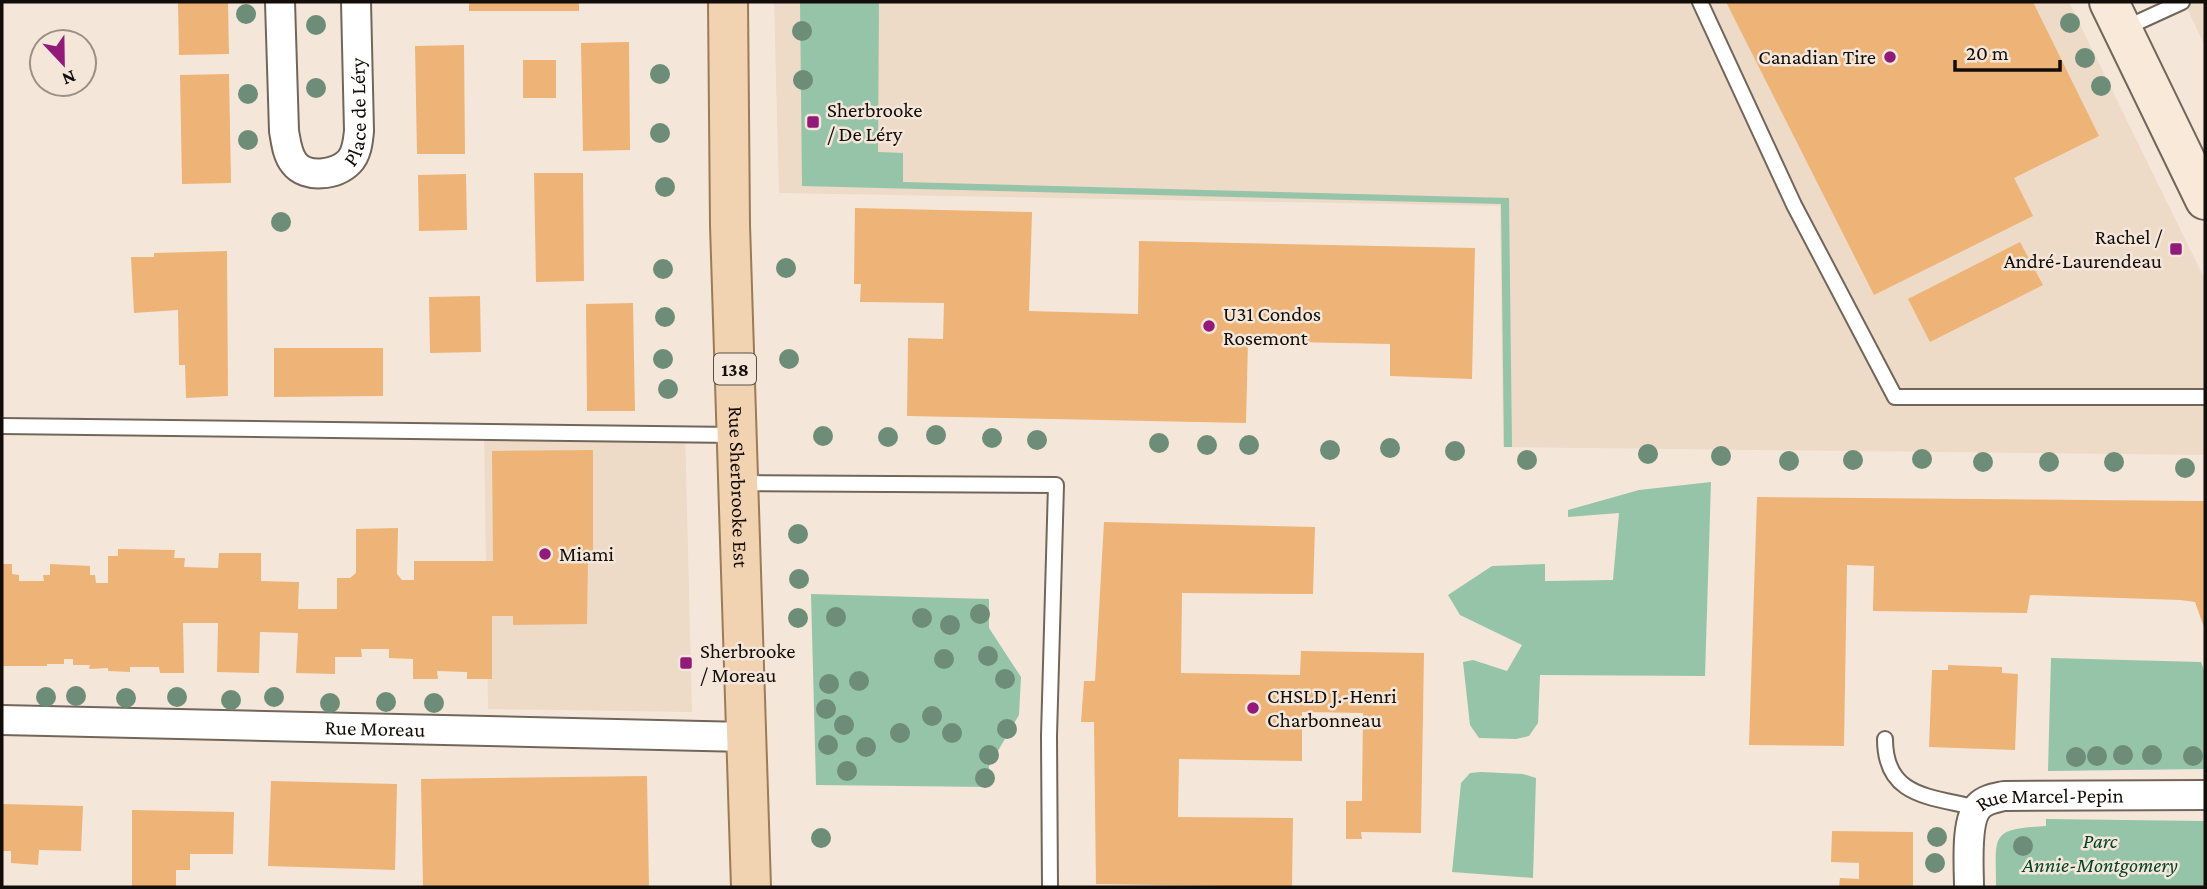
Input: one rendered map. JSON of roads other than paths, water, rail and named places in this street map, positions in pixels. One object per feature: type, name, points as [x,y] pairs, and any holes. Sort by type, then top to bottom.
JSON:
[{"type":"main road","name":"Rue Sherbrooke Est","points":[[728,2],[730,225],[751,887]]},
{"type":"main road","points":[[2116,15],[2205,200]]},
{"type":"street","name":"Place de Léry","points":[[280,2],[284,131],[287,148],[295,164],[307,172],[323,174],[350,162],[357,147],[359,131],[356,2]]},
{"type":"street","name":"Rue Moreau","points":[[2,720],[746,737]]},
{"type":"street","name":"Rue Marcel-Pepin","points":[[1969,887],[1971,822],[1977,808],[1987,800],[2004,796],[2205,795]]},
{"type":"lane","points":[[1700,2],[1794,205],[1895,397],[2205,397]]},
{"type":"lane","points":[[2116,15],[2182,2]]},
{"type":"lane","points":[[2,426],[737,435]]},
{"type":"lane","points":[[738,483],[1056,485],[1049,736],[1050,887]]},
{"type":"lane","points":[[1885,739],[1885,757],[1893,777],[1907,789],[1977,808]]},
{"type":"place","name":"Canadian Tire","points":[[1890,57]]},
{"type":"place","name":"Sherbrooke / De Léry","points":[[813,122]]},
{"type":"place","name":"Rachel / André-Laurendeau","points":[[2176,249]]},
{"type":"place","name":"U31 Condos Rosemont","points":[[1209,326]]},
{"type":"place","name":"Miami","points":[[545,554]]},
{"type":"place","name":"Sherbrooke / Moreau","points":[[686,663]]},
{"type":"place","name":"CHSLD J.-Henri Charbonneau","points":[[1253,708]]},
{"type":"park label","name":"Parc Annie-Montgomery","points":[[2100,853]]}]
